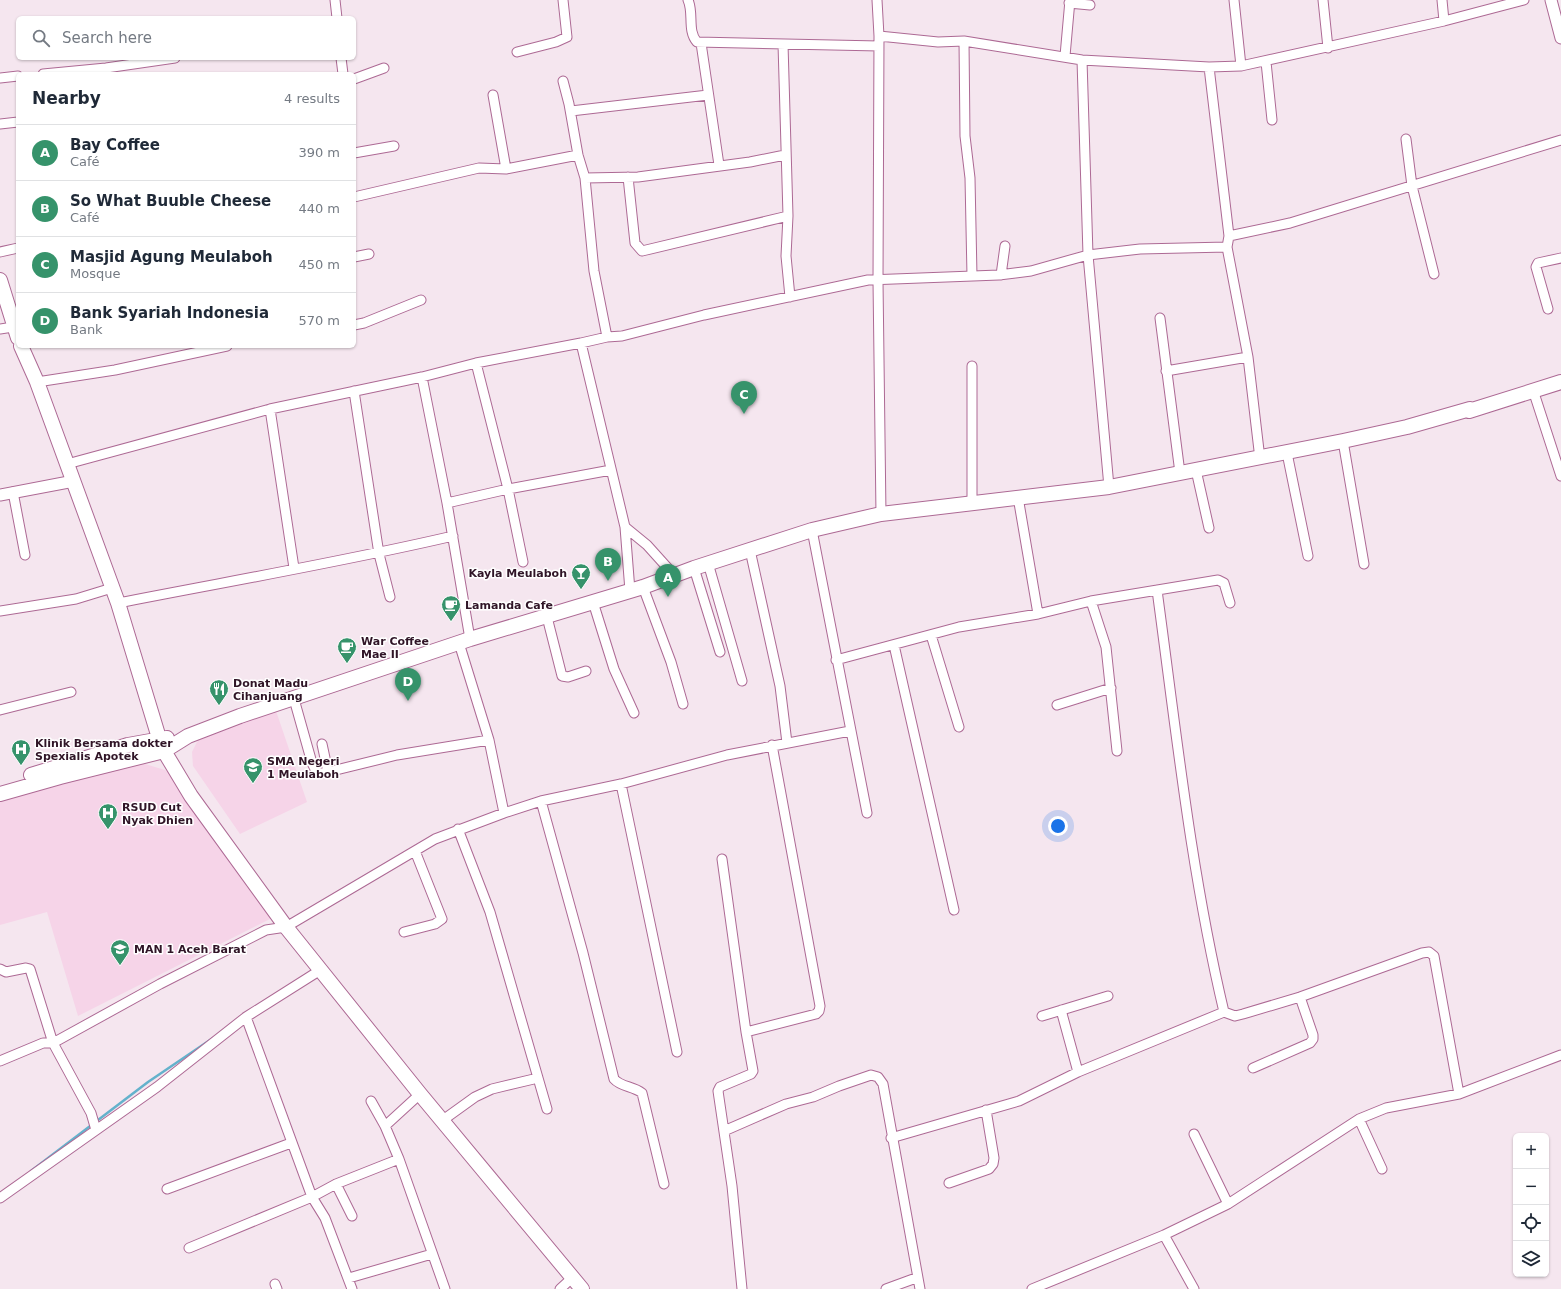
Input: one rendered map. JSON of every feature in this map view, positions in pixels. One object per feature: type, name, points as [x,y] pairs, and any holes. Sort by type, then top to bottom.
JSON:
[{"type":"main road","points":[[0,280],[10,331]]},
{"type":"main road","points":[[22,348],[37,382],[118,603],[161,745],[191,796],[286,927],[322,969],[420,1094],[582,1289]]},
{"type":"main road","points":[[0,794],[60,777],[161,745],[217,724],[465,641],[637,589],[708,563],[812,530],[881,514],[1109,487],[1260,459],[1287,452],[1343,442],[1469,411],[1561,382]]},
{"type":"main road","points":[[0,785],[128,745],[161,745]]},
{"type":"street","points":[[335,0],[337,16]]},
{"type":"street","points":[[517,52],[556,42],[567,37],[563,0]]},
{"type":"street","points":[[688,0],[693,38],[697,42],[878,46]]},
{"type":"street","points":[[877,0],[879,36],[878,281],[881,514]]},
{"type":"street","points":[[1234,0],[1240,66]]},
{"type":"street","points":[[1323,0],[1328,48]]},
{"type":"street","points":[[1442,0],[1444,21]]},
{"type":"street","points":[[879,36],[938,42],[964,41],[1066,56],[1082,60],[1208,68],[1240,66],[1266,62],[1444,21],[1524,0]]},
{"type":"street","points":[[1551,0],[1561,38]]},
{"type":"street","points":[[1066,56],[1070,2],[1090,5]]},
{"type":"street","points":[[964,41],[965,136],[970,178],[972,276]]},
{"type":"street","points":[[702,43],[708,95],[719,165]]},
{"type":"street","points":[[783,44],[785,155],[788,216],[786,256],[790,297]]},
{"type":"street","points":[[64,72],[161,60]]},
{"type":"street","points":[[341,60],[343,72]]},
{"type":"street","points":[[1082,60],[1088,255],[1109,487]]},
{"type":"street","points":[[1266,62],[1272,120]]},
{"type":"street","points":[[356,78],[384,68]]},
{"type":"street","points":[[1208,68],[1229,236],[1227,247],[1248,357],[1260,459]]},
{"type":"street","points":[[0,78],[16,76]]},
{"type":"street","points":[[563,82],[571,111],[578,155],[585,178],[594,271],[607,337]]},
{"type":"street","points":[[493,95],[506,169]]},
{"type":"street","points":[[571,111],[708,95]]},
{"type":"street","points":[[0,124],[16,122]]},
{"type":"street","points":[[1406,139],[1412,186],[1434,274]]},
{"type":"street","points":[[1229,236],[1290,223],[1561,140]]},
{"type":"street","points":[[356,153],[394,146]]},
{"type":"street","points":[[356,197],[479,168],[506,169],[578,155]]},
{"type":"street","points":[[585,178],[628,177],[785,155]]},
{"type":"street","points":[[628,177],[635,243],[642,251],[788,216]]},
{"type":"street","points":[[1001,275],[1005,246]]},
{"type":"street","points":[[67,464],[270,409],[422,377],[476,363],[581,344],[607,337],[622,336],[704,315],[868,280],[878,281],[1001,275],[1031,271],[1088,255],[1140,249],[1227,247]]},
{"type":"street","points":[[0,252],[16,248]]},
{"type":"street","points":[[356,257],[369,254]]},
{"type":"street","points":[[1548,309],[1536,267],[1538,263],[1561,258]]},
{"type":"street","points":[[356,325],[364,323],[421,300]]},
{"type":"street","points":[[1160,318],[1180,473]]},
{"type":"street","points":[[581,344],[637,589],[671,662],[683,704]]},
{"type":"street","points":[[37,382],[115,370],[218,348]]},
{"type":"street","points":[[1166,371],[1248,357]]},
{"type":"street","points":[[476,363],[508,489],[523,562]]},
{"type":"street","points":[[972,366],[972,503]]},
{"type":"street","points":[[422,377],[453,536],[465,641],[489,740],[504,812]]},
{"type":"street","points":[[1534,390],[1561,476]]},
{"type":"street","points":[[354,391],[379,554],[390,597]]},
{"type":"street","points":[[270,409],[294,568]]},
{"type":"street","points":[[1343,442],[1364,564]]},
{"type":"street","points":[[1287,452],[1308,556]]},
{"type":"street","points":[[447,503],[508,489],[611,470]]},
{"type":"street","points":[[1196,470],[1209,528]]},
{"type":"street","points":[[0,494],[74,481]]},
{"type":"street","points":[[13,492],[25,555]]},
{"type":"street","points":[[1018,497],[1038,614]]},
{"type":"street","points":[[624,527],[647,545],[674,576]]},
{"type":"street","points":[[812,530],[836,660],[867,813]]},
{"type":"street","points":[[118,603],[294,568],[379,554],[453,536]]},
{"type":"street","points":[[750,550],[780,686],[787,743]]},
{"type":"street","points":[[708,563],[742,681]]},
{"type":"street","points":[[694,568],[720,652]]},
{"type":"street","points":[[836,660],[959,628],[1038,614],[1091,601],[1218,580],[1224,583],[1230,603]]},
{"type":"street","points":[[0,611],[76,599],[112,588]]},
{"type":"street","points":[[1157,590],[1181,766],[1207,936],[1224,1012],[1235,1016],[1300,997],[1422,953],[1432,954],[1434,956],[1460,1094]]},
{"type":"street","points":[[1091,601],[1106,647],[1117,751]]},
{"type":"street","points":[[593,602],[614,669],[634,713]]},
{"type":"street","points":[[547,617],[562,676],[586,672]]},
{"type":"street","points":[[931,636],[959,727]]},
{"type":"street","points":[[894,645],[954,910]]},
{"type":"street","points":[[1057,705],[1111,688]]},
{"type":"street","points":[[0,710],[71,692]]},
{"type":"street","points":[[294,698],[312,763],[316,770],[320,773],[397,755],[489,740]]},
{"type":"street","points":[[0,1061],[44,1043],[53,1043],[160,984],[266,930],[286,927],[402,857],[435,839],[458,829],[504,812],[541,801],[621,784],[726,755],[850,731]]},
{"type":"street","points":[[322,744],[328,772]]},
{"type":"street","points":[[746,1032],[816,1014],[819,1011],[820,1006],[772,746]]},
{"type":"street","points":[[621,784],[677,1052]]},
{"type":"street","points":[[541,801],[580,939],[614,1079],[618,1084],[637,1089],[642,1093],[664,1184]]},
{"type":"street","points":[[458,829],[490,912],[547,1109]]},
{"type":"street","points":[[404,932],[435,924],[442,920],[415,851]]},
{"type":"street","points":[[722,859],[746,1032],[753,1071],[752,1074],[720,1087],[718,1092],[732,1186],[742,1289]]},
{"type":"street","points":[[0,969],[5,972],[26,968],[30,969],[53,1043],[92,1117],[96,1130]]},
{"type":"street","points":[[0,1198],[157,1087],[246,1017],[322,969]]},
{"type":"street","points":[[1042,1016],[1108,996]]},
{"type":"street","points":[[1252,1068],[1310,1043],[1313,1039],[1300,997]]},
{"type":"street","points":[[1061,1010],[1078,1072]]},
{"type":"street","points":[[891,1138],[1019,1101],[1078,1072],[1224,1012]]},
{"type":"street","points":[[246,1017],[312,1197],[325,1218],[352,1289]]},
{"type":"street","points":[[1032,1289],[1164,1235],[1228,1204],[1359,1119],[1386,1108],[1460,1094],[1561,1055]]},
{"type":"street","points":[[724,1131],[786,1104],[813,1097],[871,1075],[878,1077],[882,1084],[916,1278],[920,1289]]},
{"type":"street","points":[[443,1120],[475,1097],[492,1089],[538,1078]]},
{"type":"street","points":[[385,1126],[420,1094]]},
{"type":"street","points":[[371,1101],[385,1126],[399,1159],[445,1289]]},
{"type":"street","points":[[949,1183],[989,1169],[993,1164],[994,1158],[986,1110]]},
{"type":"street","points":[[1359,1119],[1382,1169]]},
{"type":"street","points":[[1194,1134],[1228,1204]]},
{"type":"street","points":[[167,1190],[291,1143]]},
{"type":"street","points":[[189,1248],[312,1197],[336,1184],[399,1159]]},
{"type":"street","points":[[336,1184],[352,1216]]},
{"type":"street","points":[[1164,1235],[1194,1289]]},
{"type":"street","points":[[349,1278],[432,1254]]},
{"type":"street","points":[[560,1289],[572,1278]]},
{"type":"street","points":[[886,1289],[916,1278]]},
{"type":"shaded area","name":"SMA Negeri 1 Meulaboh","points":[[275,708],[307,802],[240,834],[193,766],[192,752],[201,734]]},
{"type":"shaded area","points":[[127,764],[145,764],[165,770],[180,781],[276,916],[78,1016],[47,912],[0,925],[0,800]]},
{"type":"waterway","points":[[31,1171],[148,1082],[213,1038]]},
{"type":"place","name":"Masjid Agung Meulaboh","points":[[744,414]]},
{"type":"place","name":"So What Buuble Cheese","points":[[608,581]]},
{"type":"place","name":"Kayla Meulaboh","points":[[581,590]]},
{"type":"place","name":"Bay Coffee","points":[[668,597]]},
{"type":"place","name":"Lamanda Cafe","points":[[451,622]]},
{"type":"place","name":"War Coffee Mae II","points":[[347,664]]},
{"type":"place","name":"Bank Syariah Indonesia","points":[[408,701]]},
{"type":"place","name":"Donat Madu Cihanjuang","points":[[219,706]]},
{"type":"place","name":"Klinik Bersama dokter Spexialis Apotek","points":[[21,766]]},
{"type":"place","name":"SMA Negeri 1 Meulaboh","points":[[253,784]]},
{"type":"place","name":"RSUD Cut Nyak Dhien","points":[[108,830]]},
{"type":"place","name":"MAN 1 Aceh Barat","points":[[120,966]]}]
